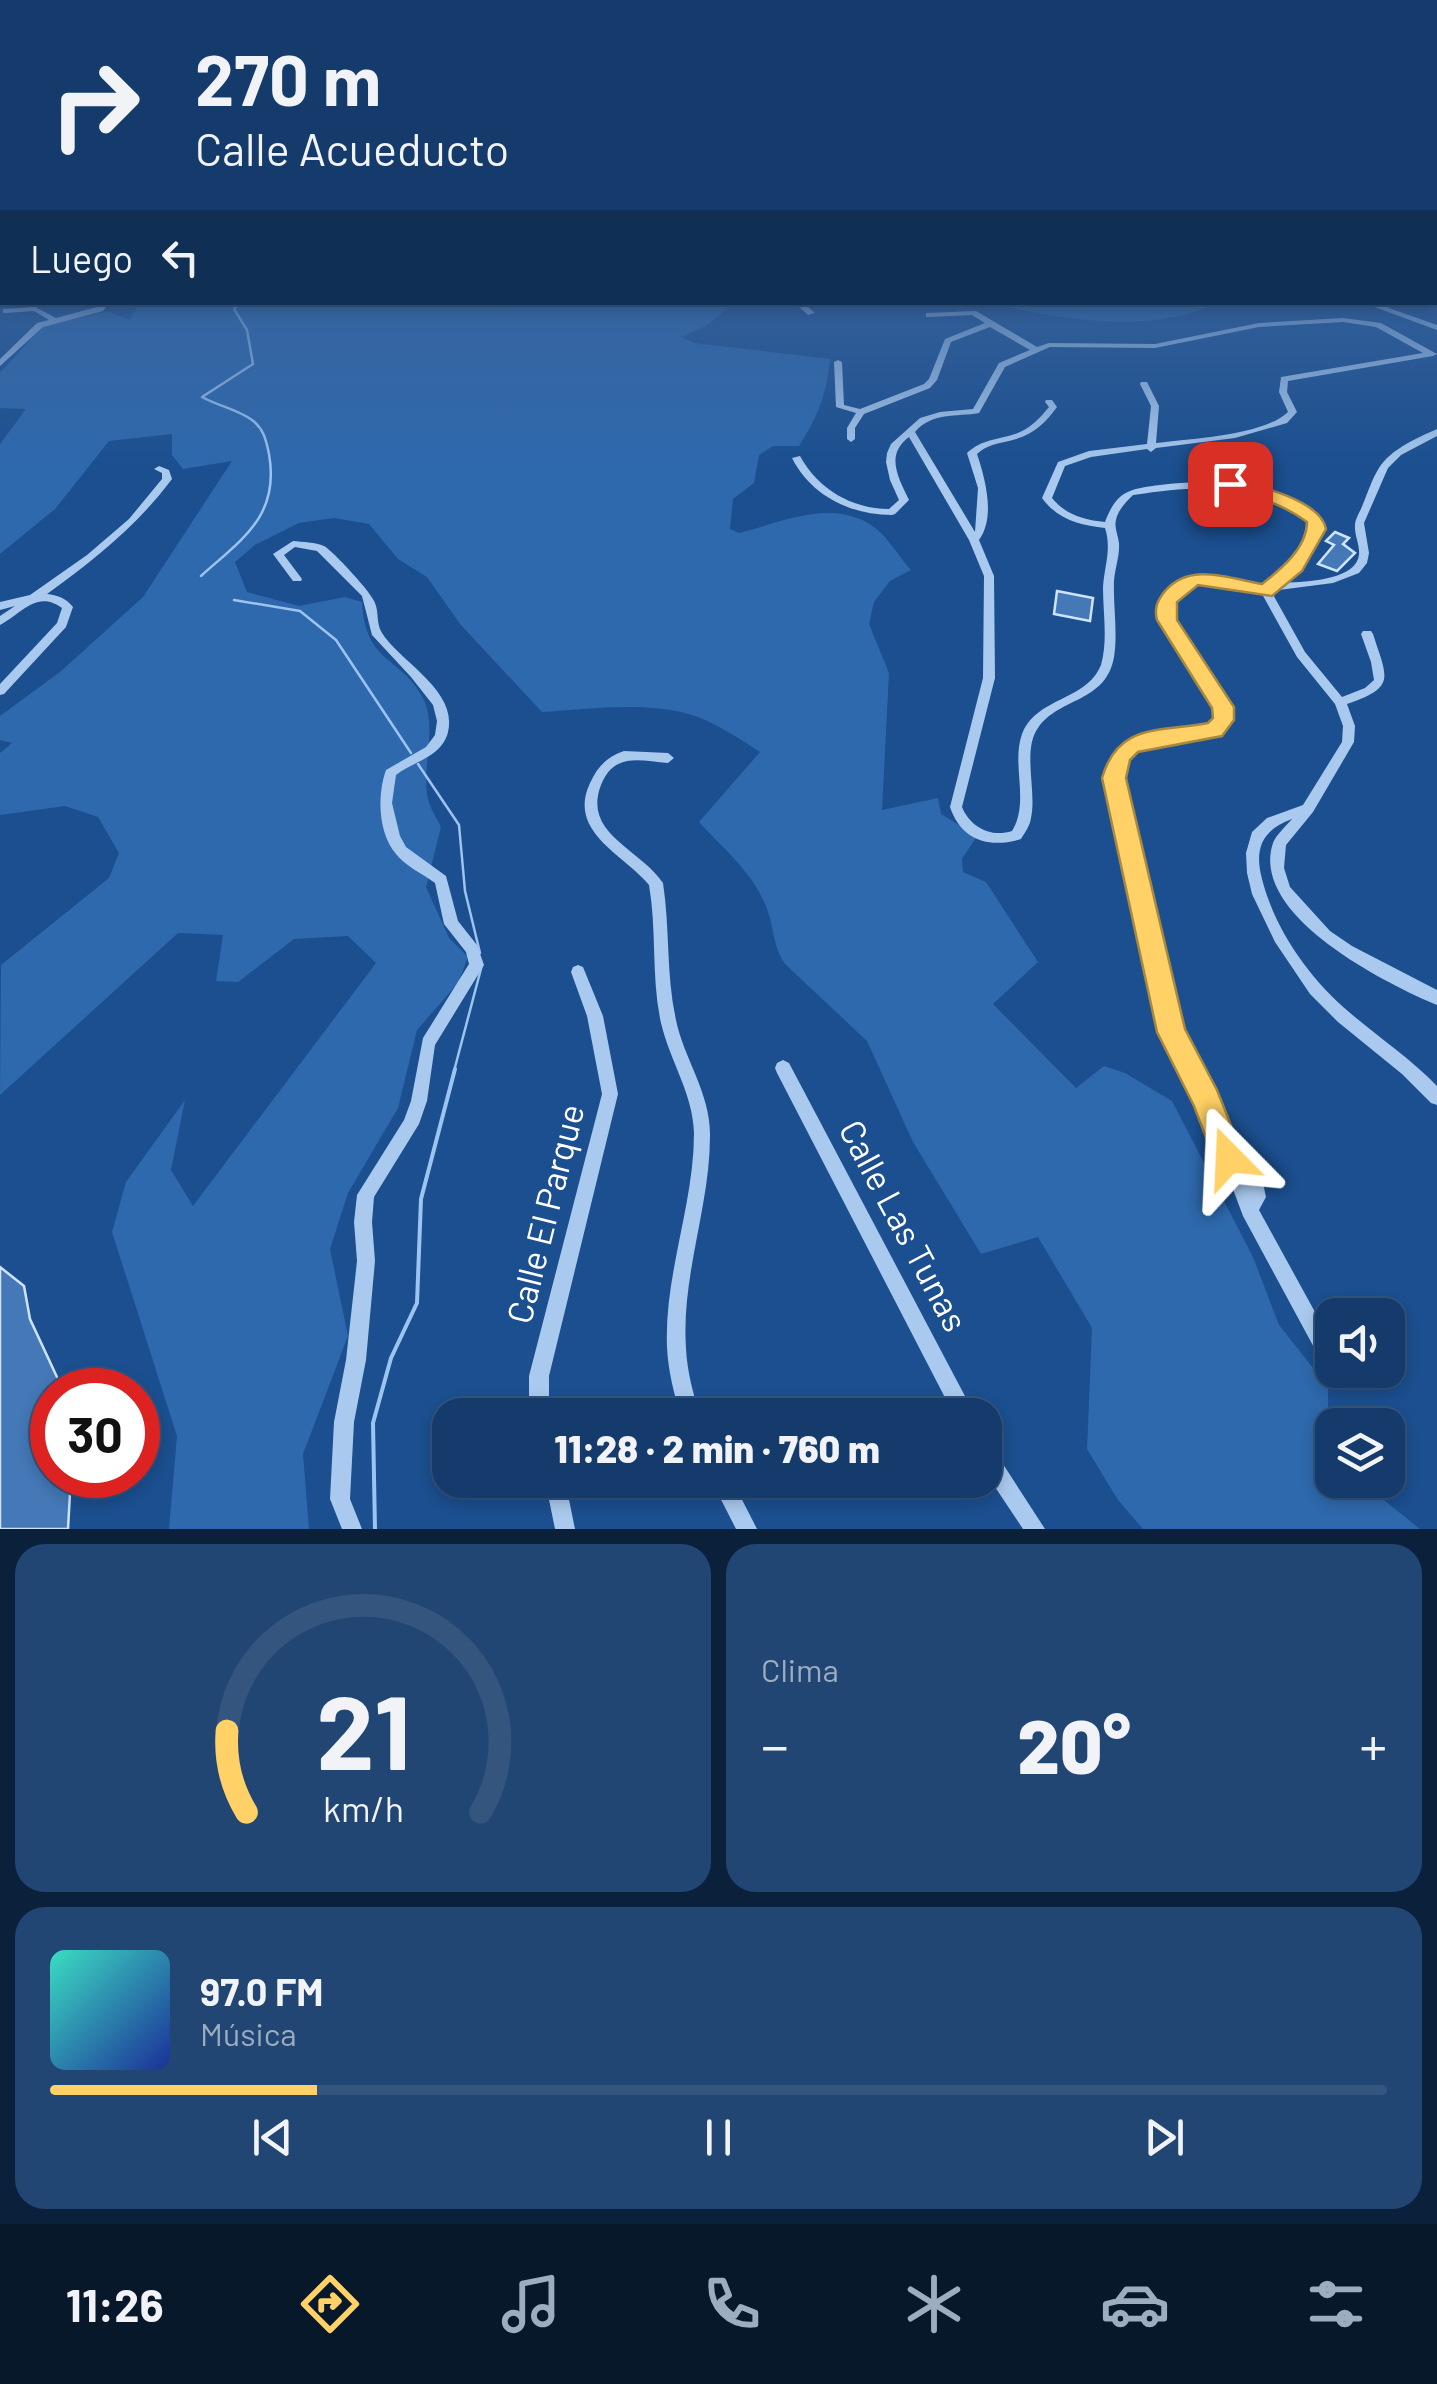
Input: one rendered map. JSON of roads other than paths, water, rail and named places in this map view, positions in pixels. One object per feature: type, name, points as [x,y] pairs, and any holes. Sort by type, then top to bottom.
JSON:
[{"type":"street","points":[[0,364],[32,330],[41,326]]},
{"type":"street","points":[[852,439],[851,428],[861,412],[927,386],[948,341],[984,326]]},
{"type":"street","points":[[994,326],[1034,349]]},
{"type":"street","points":[[797,458],[802,473],[829,493],[872,511],[892,512],[904,500],[891,473],[890,450],[897,440],[911,432],[919,421],[976,411],[1002,364],[1034,349],[1071,344],[1155,346],[1253,326]]},
{"type":"street","points":[[1381,326],[1433,354]]},
{"type":"street","points":[[1110,525],[1072,518],[1052,506],[1047,498],[1061,464],[1089,454],[1208,442],[1284,422],[1293,412],[1283,392],[1284,379],[1433,354]]},
{"type":"street","points":[[838,362],[840,406],[861,412]]},
{"type":"street","points":[[1144,384],[1154,406],[1151,448]]},
{"type":"street","points":[[974,540],[980,532],[983,488],[972,453],[980,445],[1019,438],[1032,431],[1053,407],[1049,402]]},
{"type":"street","points":[[911,432],[974,540],[989,576],[989,678],[956,806],[960,820],[972,832],[1005,838],[1020,831],[1029,817],[1024,759],[1030,729],[1042,714],[1088,691],[1107,666],[1109,577],[1114,552],[1110,525],[1121,501],[1130,493],[1205,482],[1259,491],[1312,515],[1317,529],[1296,567],[1267,589]]},
{"type":"street","points":[[1315,1329],[1249,1210],[1257,1197],[1252,1169],[1238,1157],[1229,1158],[1207,1100],[1172,1032],[1114,778],[1120,756],[1131,745],[1214,730],[1224,720],[1223,707],[1167,620],[1164,609],[1182,584],[1196,578],[1267,589],[1316,584],[1355,570],[1362,563],[1364,548],[1360,523],[1373,500],[1381,472],[1397,455],[1437,432]]},
{"type":"street","points":[[0,621],[104,546],[154,498],[167,479],[166,472],[159,468]]},
{"type":"street","points":[[297,579],[278,554],[293,544],[320,548],[371,600],[374,631],[408,665],[442,709],[443,728],[436,743],[390,773],[386,804],[401,851],[441,880],[451,924],[476,956],[477,965],[428,1043],[419,1101],[410,1124],[366,1195],[366,1262],[356,1360],[344,1422],[340,1500],[352,1529]]},
{"type":"street","points":[[1267,589],[1302,654],[1340,702],[1350,726],[1348,742],[1308,808],[1280,843],[1277,868],[1284,890],[1336,942],[1437,998]]},
{"type":"street","points":[[0,606],[33,598],[58,598],[68,607],[62,624],[0,691]]},
{"type":"street","points":[[1340,702],[1374,691],[1378,686],[1379,670],[1367,634]]},
{"type":"street","points":[[668,758],[620,755],[608,762],[590,796],[590,816],[600,834],[656,882],[664,933],[667,1016],[677,1054],[700,1108],[702,1138],[678,1280],[678,1383],[684,1398]]},
{"type":"street","points":[[1308,808],[1270,821],[1257,837],[1252,857],[1254,883],[1290,955],[1316,991],[1437,1096]]},
{"type":"street","name":"Calle El Parque","points":[[538,1398],[539,1376],[610,1094],[595,1016],[578,972]]},
{"type":"street","name":"Calle Las Tunas","points":[[783,1068],[955,1398]]},
{"type":"street","points":[[1002,1480],[1035,1529]]},
{"type":"street","points":[[559,1498],[565,1529]]},
{"type":"street","points":[[731,1498],[747,1529]]},
{"type":"waterway","points":[[201,576],[254,524],[269,494],[269,454],[259,427],[246,416],[202,397],[253,364],[245,326]]},
{"type":"waterway","points":[[234,600],[300,611],[336,640],[411,753]]},
{"type":"waterway","points":[[418,764],[459,825],[465,891],[480,953]]},
{"type":"waterway","points":[[454,1071],[482,965]]},
{"type":"waterway","points":[[375,1529],[373,1423],[391,1358],[417,1303],[421,1199],[455,1069]]}]
